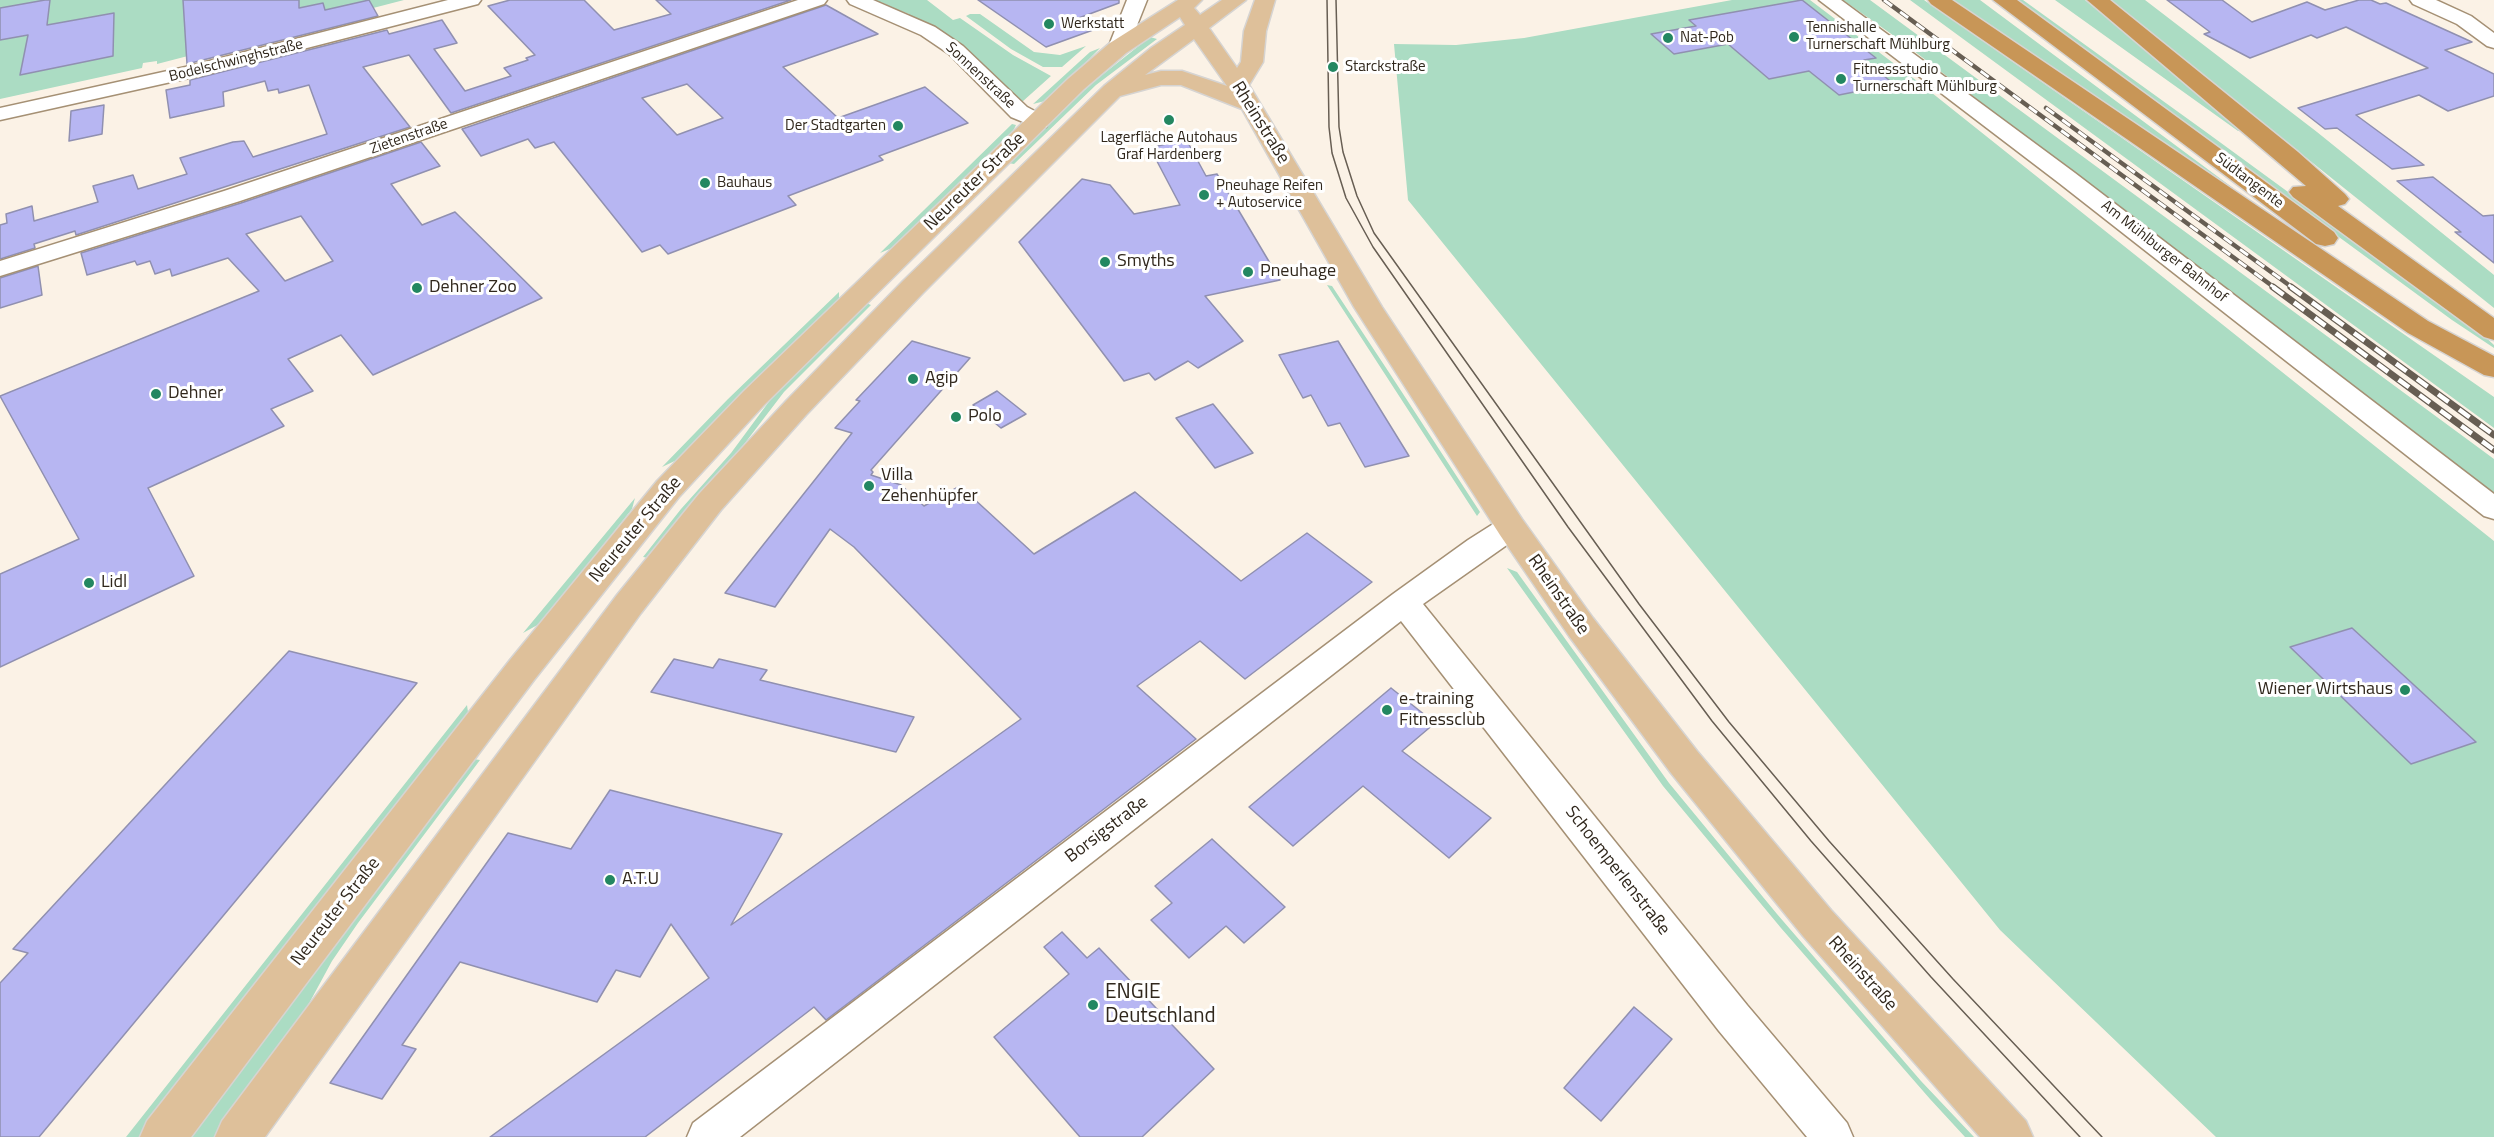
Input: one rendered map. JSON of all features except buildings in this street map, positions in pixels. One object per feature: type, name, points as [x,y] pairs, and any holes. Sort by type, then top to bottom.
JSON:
[{"type":"highway","points":[[1938,0],[2418,327],[2494,366]]},
{"type":"highway","name":"Südtangente","points":[[2003,0],[2157,112],[2494,366]]},
{"type":"highway","points":[[2036,0],[2113,55]]},
{"type":"highway","points":[[2097,0],[2289,157],[2442,294]]},
{"type":"highway","name":"Südtangente","points":[[2191,111],[2494,331]]},
{"type":"main road","points":[[1197,27],[1236,0]]},
{"type":"main road","points":[[1112,91],[1161,78],[1182,78],[1244,95],[1252,62],[1255,31],[1265,0]]},
{"type":"main road","name":"Neureuter Straße","points":[[163,1137],[522,670],[668,489],[754,398],[1076,84],[1118,48],[1184,2]]},
{"type":"main road","name":"Rheinstraße","points":[[1184,2],[1197,27],[1244,95],[1347,274],[1511,527],[1581,627],[1684,762],[1817,923],[2010,1137]]},
{"type":"main road","name":"Neureuter Straße","points":[[238,1137],[629,603],[710,502],[796,408],[898,303],[1112,91],[1145,63],[1197,27]]},
{"type":"street","name":"Bodelschwinghstraße","points":[[0,114],[235,62],[471,0]]},
{"type":"street","name":"Zietenstraße","points":[[0,269],[232,196],[817,0]]},
{"type":"street","name":"Sonnenstraße","points":[[857,0],[928,30],[956,50],[1019,112],[1038,122]]},
{"type":"street","points":[[1118,48],[1137,0]]},
{"type":"street","name":"Am Mühlburger Bahnhof","points":[[1829,0],[2067,178],[2494,509]]},
{"type":"street","points":[[2420,0],[2454,15],[2494,42]]},
{"type":"street","name":"Borsigstraße","points":[[707,1137],[1404,602],[1511,527]]},
{"type":"street","name":"Schoemperlenstraße","points":[[1404,602],[1733,1018],[1833,1137]]},
{"type":"green space","points":[[0,0],[404,0],[157,64],[157,61],[143,63],[142,68],[0,99]]},
{"type":"green space","points":[[868,0],[927,0],[953,20],[960,18],[1013,55],[1051,76],[1022,102],[909,17],[909,14],[887,9],[889,6],[881,2],[874,3]]},
{"type":"green space","points":[[1732,0],[1810,0],[1917,81],[2494,541],[2494,1137],[2216,1137],[2000,930],[1408,200],[1394,44],[1456,45],[1524,38]]},
{"type":"green space","points":[[1843,0],[1870,0],[2494,459],[2494,495],[1897,38]]},
{"type":"green space","points":[[1910,0],[1924,0],[2494,397],[2494,428]]},
{"type":"green space","points":[[1948,0],[1980,0],[2233,188],[2225,190]]},
{"type":"green space","points":[[2016,0],[2023,0],[2206,132],[2481,333],[2494,345],[2494,348],[2452,320]]},
{"type":"green space","points":[[2055,0],[2085,0],[2243,130],[2238,131]]},
{"type":"green space","points":[[2109,0],[2145,0],[2317,132],[2494,275],[2494,308]]},
{"type":"green space","points":[[980,14],[1034,52],[1060,55],[1086,46],[1062,67],[1043,67],[1011,49],[966,16]]},
{"type":"green space","points":[[1150,37],[1157,39],[1096,85],[1014,164],[1008,163],[1092,83]]},
{"type":"green space","points":[[1100,48],[1049,100],[1033,104],[1090,52]]},
{"type":"green space","points":[[1012,124],[1016,125],[1011,135],[903,240],[880,253]]},
{"type":"green space","points":[[1327,285],[1332,286],[1480,512],[1477,516]]},
{"type":"green space","points":[[839,292],[839,299],[739,395],[679,459],[662,467],[728,399]]},
{"type":"green space","points":[[866,303],[871,305],[784,392],[745,443],[649,558],[643,557],[681,509],[731,453],[779,388]]},
{"type":"green space","points":[[635,498],[632,509],[541,623],[523,633]]},
{"type":"green space","points":[[1507,568],[1517,572],[1669,783],[1777,914],[1921,1081],[1974,1137],[1965,1137],[1930,1099],[1781,928],[1663,786]]},
{"type":"green space","points":[[467,705],[468,712],[461,724],[139,1137],[126,1137]]},
{"type":"green space","points":[[473,759],[480,760],[358,923],[332,961],[306,1009],[216,1137],[186,1137]]},
{"type":"tram line","points":[[1327,0],[1329,127],[1332,153],[1346,198],[1373,247],[1568,527],[1712,721],[1811,841],[1931,977],[2080,1137]]},
{"type":"tram line","points":[[1336,0],[1339,127],[1343,152],[1357,196],[1374,233],[1639,604],[1729,722],[1829,841],[1953,979],[2102,1137]]},
{"type":"railway","points":[[1884,0],[2275,288]]},
{"type":"railway","points":[[2046,108],[2293,288]]},
{"type":"railway","points":[[2273,287],[2494,450]]},
{"type":"railway","points":[[2291,287],[2494,435]]},
{"type":"place","name":"Werkstatt","points":[[1049,24]]},
{"type":"place","name":"Tennishalle Turnerschaft Mühlburg","points":[[1794,37]]},
{"type":"place","name":"Nat-Pob","points":[[1668,38]]},
{"type":"place","name":"Starckstraße","points":[[1333,67]]},
{"type":"place","name":"Fitnessstudio Turnerschaft Mühlburg","points":[[1841,79]]},
{"type":"place","name":"Lagerfläche Autohaus Graf Hardenberg","points":[[1169,120]]},
{"type":"place","name":"Der Stadtgarten","points":[[898,126]]},
{"type":"place","name":"Bauhaus","points":[[705,183]]},
{"type":"place","name":"Pneuhage Reifen + Autoservice","points":[[1204,195]]},
{"type":"place","name":"Smyths","points":[[1105,262]]},
{"type":"place","name":"Pneuhage","points":[[1248,272]]},
{"type":"place","name":"Dehner Zoo","points":[[417,288]]},
{"type":"place","name":"Agip","points":[[913,379]]},
{"type":"place","name":"Dehner","points":[[156,394]]},
{"type":"place","name":"Polo","points":[[956,417]]},
{"type":"place","name":"Villa Zehenhüpfer","points":[[869,486]]},
{"type":"place","name":"Lidl","points":[[89,583]]},
{"type":"place","name":"Wiener Wirtshaus","points":[[2405,690]]},
{"type":"place","name":"e-training Fitnessclub","points":[[1387,710]]},
{"type":"place","name":"A.T.U","points":[[610,880]]},
{"type":"place","name":"ENGIE Deutschland","points":[[1093,1005]]}]
